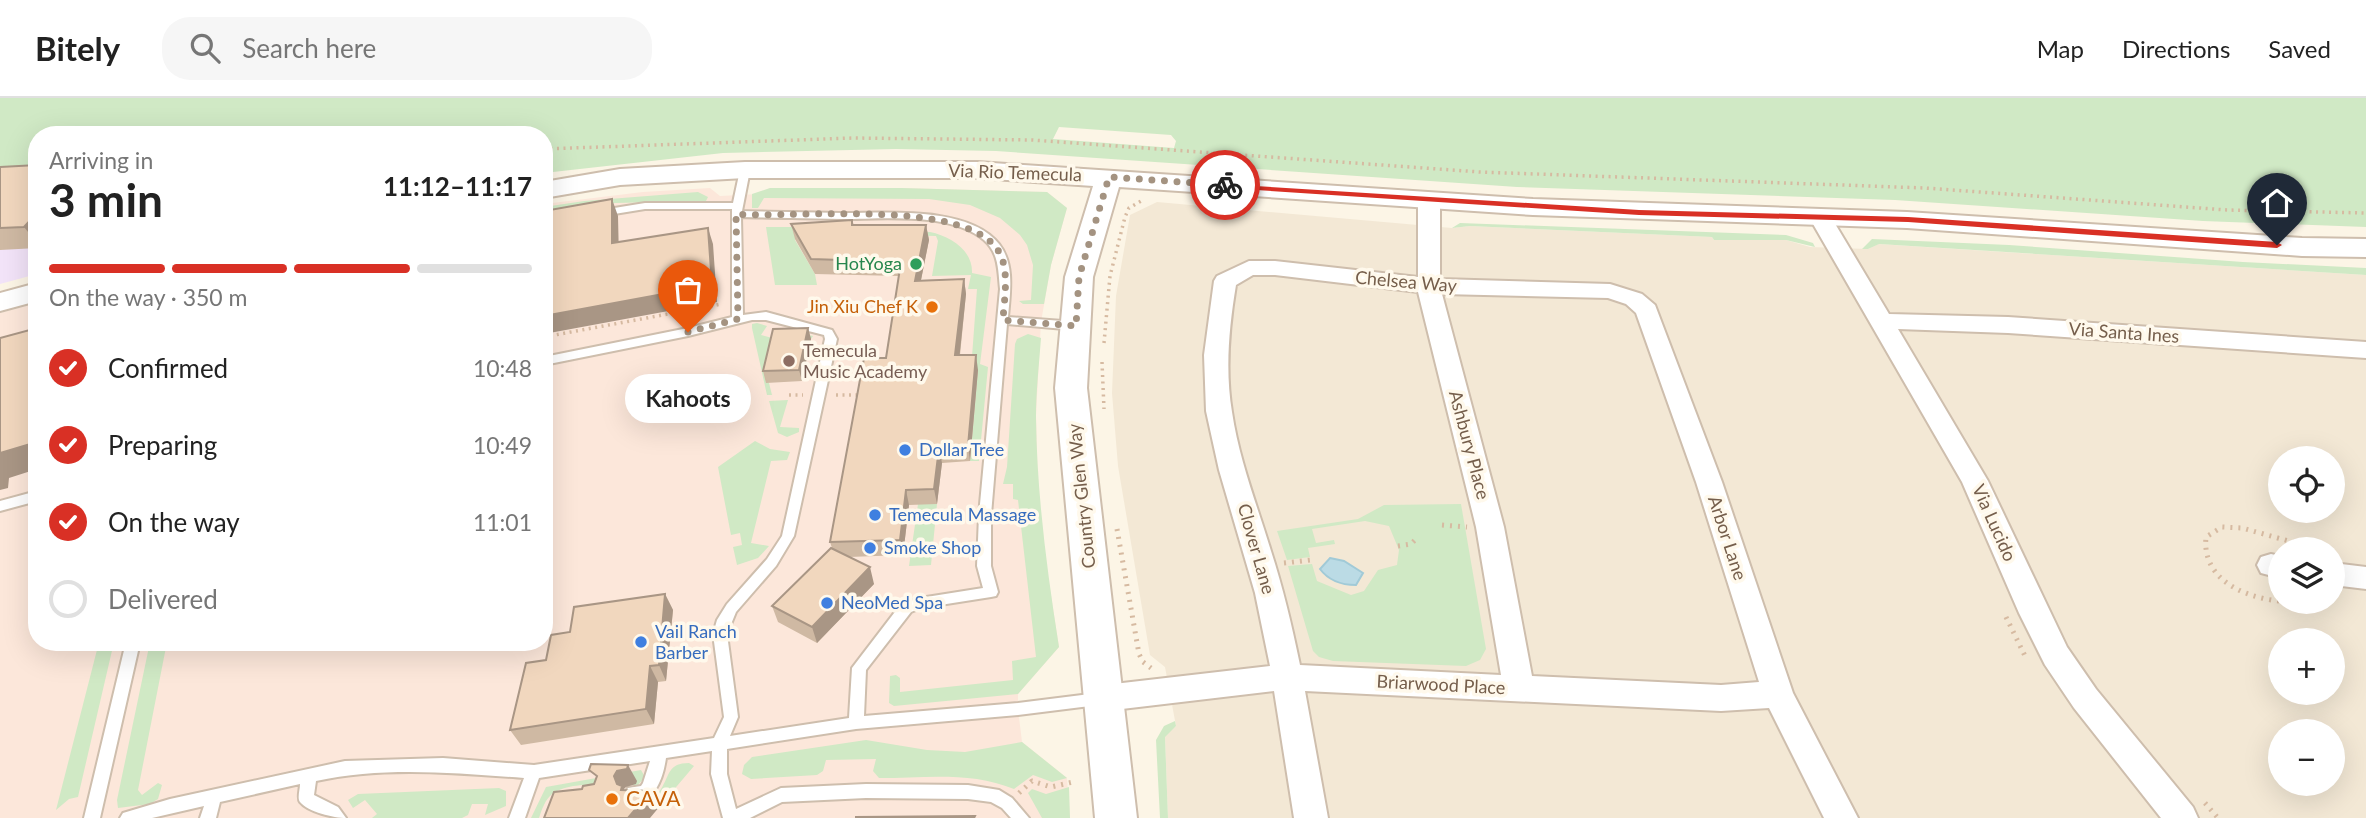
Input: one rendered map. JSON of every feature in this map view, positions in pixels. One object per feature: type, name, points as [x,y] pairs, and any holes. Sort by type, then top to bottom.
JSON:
[{"type":"street","name":"Via Rio Temecula","points":[[553,188],[620,177],[745,170],[978,170],[1639,213],[1908,220],[2302,247],[2366,248]]},
{"type":"street","name":"Country Glen Way","points":[[1109,177],[1079,277],[1071,388],[1116,818]]},
{"type":"street","name":"Ashbury Place","points":[[1429,200],[1429,286],[1434,315],[1490,527],[1520,689]]},
{"type":"street","name":"Via Lucido","points":[[1820,217],[1995,518],[2034,617],[2058,659],[2101,720],[2181,818]]},
{"type":"street","name":"Chelsea Way","points":[[1225,281],[1249,268],[1275,268],[1429,286],[1590,290]]},
{"type":"street","name":"Clover Lane","points":[[1225,281],[1216,358],[1222,429],[1269,593],[1287,677],[1311,818]]},
{"type":"street","name":"Arbor Lane","points":[[1590,290],[1610,291],[1634,299],[1647,310],[1709,482],[1778,694],[1841,818]]},
{"type":"street","points":[[0,302],[28,294]]},
{"type":"street","name":"Via Santa Ines","points":[[1881,321],[2008,325],[2366,350]]},
{"type":"street","points":[[2345,575],[2366,578]]},
{"type":"street","name":"Briarwood Place","points":[[1105,698],[1287,677],[1721,698],[1778,694]]},
{"type":"lane","points":[[738,319],[737,210],[745,170]]},
{"type":"lane","points":[[595,214],[645,206],[923,217],[954,222],[985,235],[1001,256],[1005,289],[985,515],[984,566],[991,592],[920,603],[906,608],[859,668],[856,723]]},
{"type":"lane","points":[[553,359],[738,319],[766,316],[828,332],[831,339],[788,536],[774,562],[749,587],[722,622],[720,634],[731,717],[720,742],[719,774],[732,818],[781,794],[807,792],[968,792],[994,795],[1007,803],[1021,818]]},
{"type":"lane","points":[[1003,320],[1076,326]]},
{"type":"lane","points":[[0,506],[28,498]]},
{"type":"lane","points":[[92,818],[131,651]]},
{"type":"lane","points":[[128,818],[214,796],[345,768],[443,765],[534,772],[856,723],[1018,709],[1105,698]]},
{"type":"lane","points":[[633,793],[645,792],[656,776],[659,752]]},
{"type":"lane","points":[[517,818],[534,772]]},
{"type":"lane","points":[[309,776],[306,799],[334,812],[338,818]]},
{"type":"lane","points":[[208,818],[214,796]]},
{"type":"path","points":[[553,149],[829,138],[1032,140],[1480,172],[1911,187],[2053,195],[2227,210],[2366,213]]},
{"type":"path","points":[[553,335],[739,299]]},
{"type":"path","points":[[1442,524],[1468,527]]},
{"type":"path","points":[[1398,546],[1411,544],[1416,539]]},
{"type":"path","points":[[1283,564],[1311,560]]},
{"type":"path","points":[[1007,803],[1032,781],[1051,787],[1073,782]]},
{"type":"path","points":[[2200,798],[2218,818]]},
{"type":"shaded area","points":[[28,176],[28,276],[0,284],[0,178]]},
{"type":"shaded area","points":[[710,188],[720,196],[759,194],[770,188],[901,188],[1047,192],[1067,208],[1051,265],[1041,322],[1036,415],[1038,493],[1059,647],[1018,694],[1018,709],[1022,742],[1067,778],[1070,818],[0,818],[0,313],[28,305],[28,651],[553,651],[553,203],[643,192]]},
{"type":"shaded area","points":[[1157,202],[1452,228],[1470,226],[1712,237],[1714,240],[1786,240],[1810,247],[1868,249],[1878,244],[2366,275],[2366,818],[1168,818],[1165,736],[1176,726],[1165,667],[1150,655],[1118,466],[1112,393],[1116,296],[1130,215]]},
{"type":"green space","points":[[0,98],[2366,98],[2366,227],[2203,221],[1895,200],[1517,187],[996,151],[896,149],[723,153],[553,172],[553,126],[28,126],[28,179],[0,180]],"holes":[[[1059,127],[1171,135],[1176,141],[1174,148],[1053,139]]]},
{"type":"green space","points":[[770,188],[1047,192],[1067,208],[1051,265],[1044,304],[1023,304],[1019,301],[1031,300],[1033,265],[1027,245],[1020,235],[1000,218],[970,205],[929,199],[764,198],[758,208],[752,208],[752,194]]},
{"type":"green space","points":[[698,192],[708,197],[706,201],[615,203],[553,212],[553,206]]},
{"type":"green space","points":[[1460,223],[1786,235],[1813,243],[1815,247],[1786,240],[1714,240],[1712,237],[1470,226],[1452,228]]},
{"type":"green space","points":[[766,227],[804,227],[795,240],[815,274],[817,285],[775,285]]},
{"type":"green space","points":[[930,232],[959,245],[969,257],[972,273],[991,277],[980,364],[988,367],[979,461],[970,461],[978,370],[971,370],[977,289],[968,289],[971,275],[932,276],[938,241],[936,236],[891,235]]},
{"type":"green space","points":[[1872,239],[2366,268],[2366,275],[1879,244],[1862,249]]},
{"type":"green space","points":[[752,324],[767,326],[761,335],[776,339],[787,330],[813,336],[811,339],[776,341],[766,382],[769,383],[772,395],[767,395],[752,328]]},
{"type":"green space","points":[[1028,334],[1041,338],[1036,408],[1038,476],[1059,647],[1018,694],[894,706],[889,703],[890,676],[896,675],[900,678],[900,692],[1013,680],[1012,661],[1036,657],[1018,500],[1013,499],[1013,484],[1003,484],[1007,467],[1015,344],[1017,339]]},
{"type":"green space","points":[[788,400],[780,427],[799,428],[799,432],[787,437],[778,433],[769,401]]},
{"type":"green space","points":[[755,441],[770,449],[790,452],[787,460],[771,461],[751,543],[769,546],[758,558],[737,565],[733,547],[742,545],[740,533],[731,535],[718,467]]},
{"type":"green space","points":[[918,504],[937,504],[931,565],[909,566]]},
{"type":"green space","points":[[1461,504],[1486,649],[1480,660],[1466,666],[1333,661],[1319,657],[1313,651],[1288,566],[1312,564],[1317,581],[1351,595],[1364,591],[1378,570],[1397,565],[1399,550],[1389,526],[1365,521],[1312,529],[1316,543],[1334,540],[1335,544],[1308,548],[1310,557],[1287,560],[1277,531],[1358,519],[1384,505]]},
{"type":"green space","points":[[97,651],[112,651],[78,797],[69,799],[56,810]]},
{"type":"green space","points":[[148,651],[165,651],[138,790],[142,795],[158,783],[162,785],[158,799],[150,804],[118,808],[117,800]]},
{"type":"green space","points":[[1175,721],[1176,726],[1165,737],[1168,818],[1160,818],[1156,740],[1164,726]]},
{"type":"green space","points":[[866,740],[927,750],[965,752],[1022,742],[1067,778],[1052,782],[1033,775],[1014,789],[998,783],[964,778],[879,778],[873,771],[876,759],[826,760],[823,771],[817,775],[751,779],[742,774],[744,765],[752,757]]},
{"type":"green space","points":[[689,763],[694,766],[660,806],[636,806],[656,795],[673,768]]},
{"type":"green space","points":[[641,770],[645,777],[638,785],[593,784],[560,790],[547,799],[539,818],[531,818],[546,787]]},
{"type":"green space","points":[[1069,787],[1070,818],[1042,818],[1028,793],[1032,789],[1046,794]]},
{"type":"green space","points":[[499,788],[506,791],[506,806],[485,815],[488,804],[472,804],[468,815],[462,818],[372,818],[377,814],[365,800],[353,808],[348,800],[358,794]]},
{"type":"water","points":[[1330,558],[1344,561],[1363,573],[1356,585],[1336,582],[1327,577],[1320,569]]},
{"type":"building","points":[[28,165],[28,223],[24,227],[0,228],[0,167]]},
{"type":"building","points":[[612,199],[612,243],[708,228],[712,285],[553,314],[553,209]]},
{"type":"building","points":[[852,220],[852,225],[926,225],[915,281],[964,279],[955,355],[976,355],[968,446],[939,448],[934,489],[906,490],[900,540],[830,542],[864,358],[886,358],[901,262],[811,259],[791,224]]},
{"type":"building","name":"Temecula Music Academy","points":[[808,328],[799,370],[763,371],[773,329]]},
{"type":"building","points":[[28,330],[28,445],[0,453],[0,338]]},
{"type":"building","points":[[831,548],[870,567],[812,627],[772,606]]},
{"type":"building","points":[[665,594],[659,665],[650,666],[646,709],[510,730],[526,663],[546,660],[548,651],[553,651],[553,635],[570,632],[574,607]]},
{"type":"building","points":[[591,764],[628,765],[627,769],[617,771],[614,776],[617,784],[622,786],[621,790],[651,791],[628,818],[544,818],[554,792],[582,789],[583,786],[594,784],[597,776],[589,770]]},
{"type":"building","points":[[975,816],[974,818],[856,818],[856,817]]},
{"type":"way so far","points":[[688,332],[738,319],[736,214],[883,215],[954,222],[985,235],[1001,256],[1005,289],[1003,320],[1076,326],[1079,277],[1109,177],[1225,185]]},
{"type":"place","name":"HotYoga","points":[[916,264]]},
{"type":"place","name":"Jin Xiu Chef K","points":[[932,307]]},
{"type":"place","name":"Kahoots","points":[[688,332]]},
{"type":"place","name":"Temecula Music Academy","points":[[789,361]]},
{"type":"place","name":"Dollar Tree","points":[[905,450]]},
{"type":"place","name":"Temecula Massage","points":[[875,515]]},
{"type":"place","name":"Smoke Shop","points":[[870,548]]},
{"type":"place","name":"NeoMed Spa","points":[[827,603]]},
{"type":"place","name":"Vail Ranch Barber","points":[[641,642]]},
{"type":"place","name":"CAVA","points":[[612,799]]},
{"type":"route","points":[[1225,185],[1533,207],[1639,213],[1908,220],[2277,245]]}]
